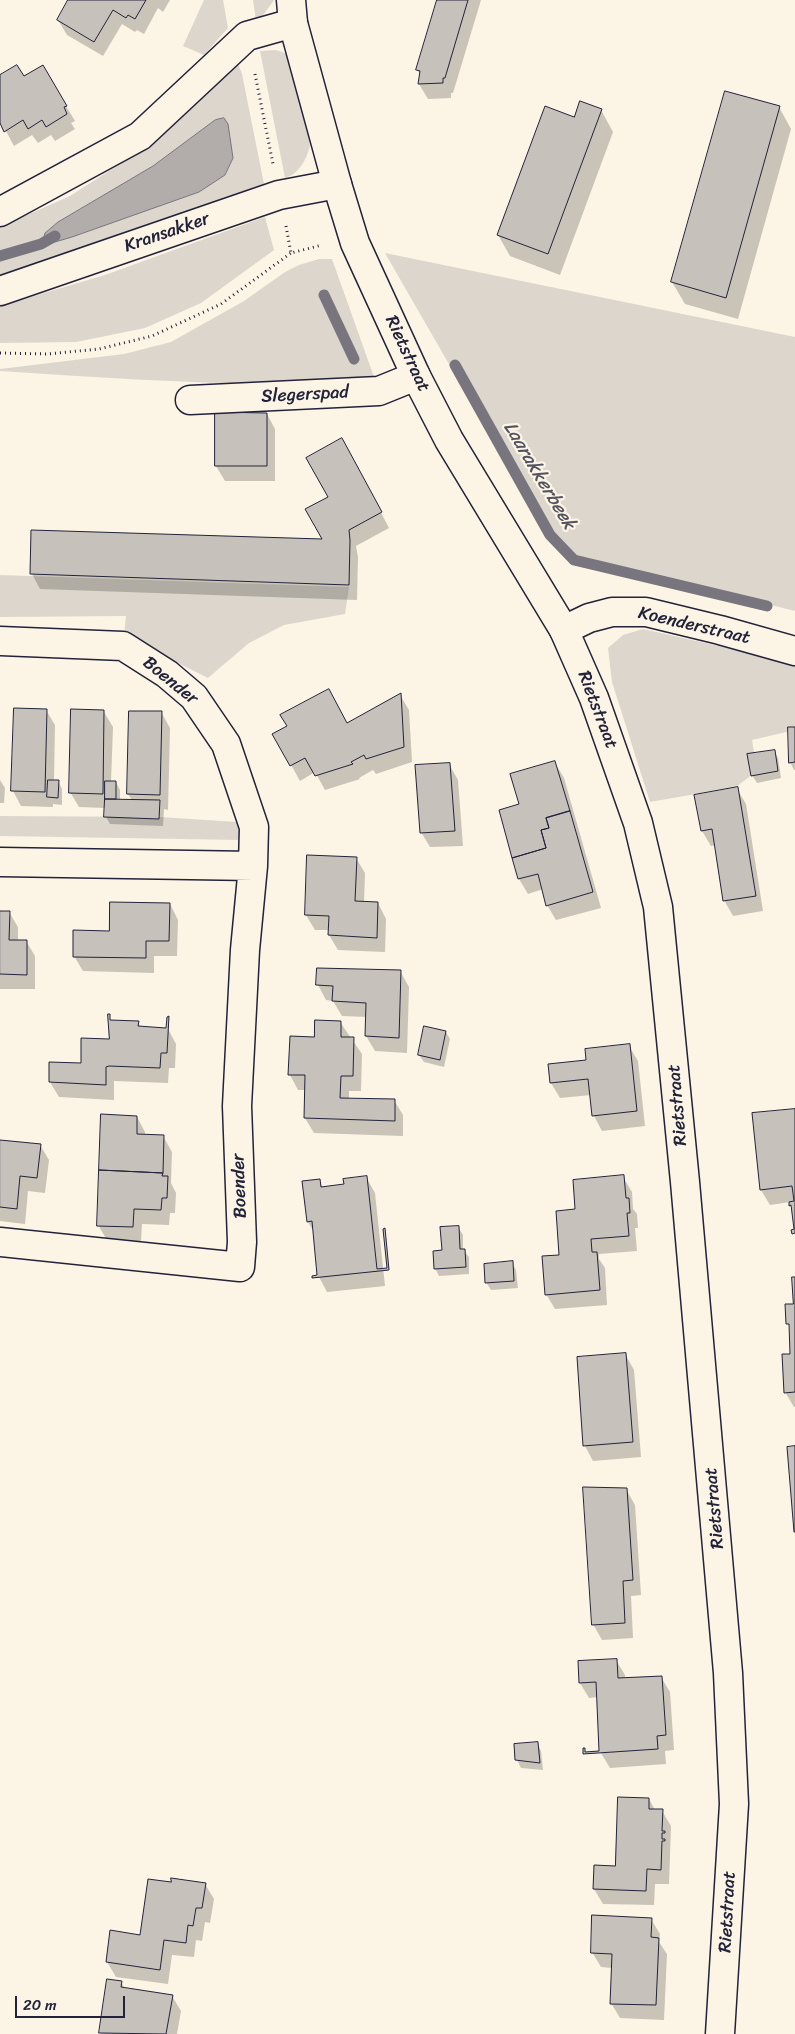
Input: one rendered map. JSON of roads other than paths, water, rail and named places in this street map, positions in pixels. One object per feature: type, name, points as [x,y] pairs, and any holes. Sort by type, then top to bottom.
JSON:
[{"type":"street","points":[[0,212],[140,136],[247,36],[292,11]]},
{"type":"street","name":"Rietstraat","points":[[292,11],[337,184],[355,243],[416,376],[449,440],[564,630],[594,698],[638,823],[658,907],[666,977],[728,1673],[734,1804],[720,2034]]},
{"type":"street","name":"Kransakker","points":[[0,291],[279,195],[337,184]]},
{"type":"street","name":"Slegerspad","points":[[190,400],[379,391],[416,376]]},
{"type":"street","name":"Koenderstraat","points":[[564,630],[589,618],[612,612],[646,612],[795,651]]},
{"type":"street","name":"Boender","points":[[0,641],[123,646],[167,674],[194,697],[226,744],[254,827],[253,866],[245,950],[237,1106],[242,1242],[240,1267],[0,1242]]},
{"type":"street","points":[[0,862],[253,866]]},
{"type":"waterway","points":[[0,256],[41,244],[55,236]]},
{"type":"waterway","points":[[324,295],[354,359]]},
{"type":"waterway","name":"Laarakkerbeek","points":[[455,365],[550,535],[574,560],[767,606]]}]
